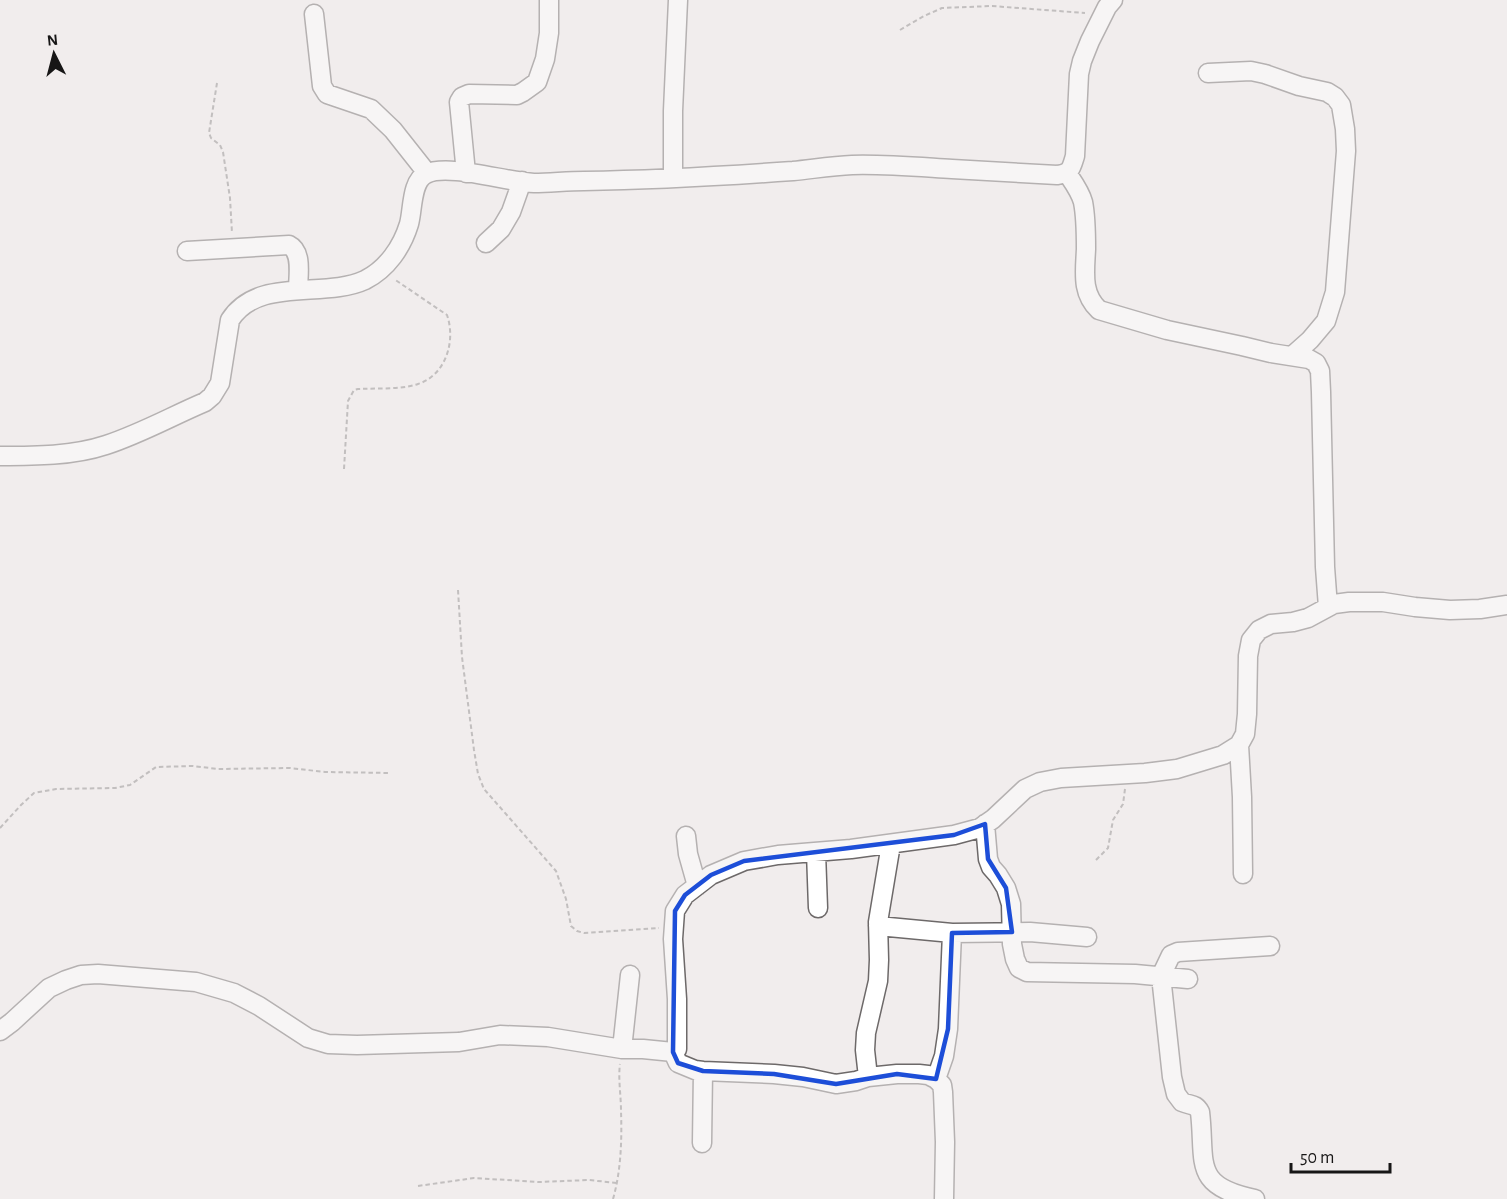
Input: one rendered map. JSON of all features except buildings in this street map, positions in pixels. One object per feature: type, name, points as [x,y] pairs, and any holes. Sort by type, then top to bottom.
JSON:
[{"type":"street","points":[[466,173],[459,102],[462,97],[469,94],[517,95],[537,82],[545,59],[549,33],[549,0]]},
{"type":"street","points":[[673,178],[673,111],[678,0]]},
{"type":"street","points":[[0,456],[69,453],[105,446],[205,402],[220,383],[230,320],[234,314],[256,299],[274,293],[351,284],[377,273],[397,251],[409,224],[418,183],[423,175],[433,171],[450,170],[532,183],[673,178],[795,171],[852,165],[1057,175],[1067,173],[1072,168],[1075,156],[1079,74],[1082,61],[1108,8]]},
{"type":"street","points":[[314,14],[324,90],[327,94],[371,109],[393,130],[427,173]]},
{"type":"street","points":[[1208,74],[1251,71],[1265,74],[1299,86],[1327,92],[1341,105],[1346,151],[1335,292],[1326,321],[1292,356]]},
{"type":"street","points":[[1067,173],[1082,199],[1085,223],[1086,290],[1091,302],[1099,310],[1167,330],[1270,353],[1310,359],[1316,363],[1320,371],[1328,607]]},
{"type":"street","points":[[486,243],[501,228],[511,212],[522,181]]},
{"type":"street","points":[[187,251],[284,244],[293,246],[298,255],[298,290]]},
{"type":"street","points":[[673,1052],[676,1049],[677,999],[673,927],[675,911],[685,895],[711,875],[744,861],[778,855],[954,836],[980,828],[1025,789],[1040,782],[1061,778],[1177,769],[1223,755],[1239,745],[1245,734],[1248,656],[1251,640],[1259,630],[1271,624],[1308,618],[1334,604],[1349,602],[1383,602],[1450,610],[1507,605]]},
{"type":"street","points":[[1239,745],[1244,874]]},
{"type":"street","points":[[985,824],[988,859],[1006,888],[1011,904],[1015,959],[1019,968],[1027,972],[1188,978]]},
{"type":"street","points":[[686,836],[688,854],[697,886]]},
{"type":"street","points":[[868,1077],[866,1033],[878,981],[878,926],[891,844]]},
{"type":"street","points":[[816,852],[818,908]]},
{"type":"street","points":[[878,926],[952,933],[1012,932],[1087,937]]},
{"type":"street","points":[[936,1079],[944,1056],[948,1029],[952,933]]},
{"type":"street","points":[[1255,1199],[1227,1191],[1214,1183],[1207,1174],[1203,1163],[1200,1112],[1194,1105],[1182,1102],[1174,1087],[1161,976],[1171,955],[1178,952],[1270,946]]},
{"type":"street","points":[[0,1031],[49,988],[81,975],[98,974],[195,982],[234,993],[259,1006],[308,1038],[328,1044],[459,1042],[500,1035],[548,1037],[622,1049],[643,1048],[673,1052]]},
{"type":"street","points":[[622,1049],[630,975]]},
{"type":"street","points":[[673,1052],[678,1063],[703,1071],[774,1074],[836,1084],[868,1077],[909,1073],[928,1075],[936,1079],[942,1085],[943,1092],[944,1199]]},
{"type":"street","points":[[702,1143],[703,1071]]},
{"type":"path","points":[[900,30],[942,8],[992,6],[1108,8]]},
{"type":"path","points":[[217,83],[209,133],[223,152],[230,198],[232,247]]},
{"type":"path","points":[[344,469],[348,401],[354,390],[418,384],[431,378],[442,367],[448,353],[450,337],[447,315],[396,280],[377,273]]},
{"type":"path","points":[[458,590],[462,657],[478,774],[491,799],[556,871],[566,899],[571,926],[584,933],[673,927]]},
{"type":"path","points":[[0,828],[34,793],[56,789],[130,786],[156,767],[290,768],[326,772],[390,773]]},
{"type":"path","points":[[1096,860],[1108,848],[1113,820],[1123,804],[1125,794],[1123,774]]},
{"type":"path","points":[[613,1199],[617,1184],[621,1140],[619,1075],[622,1049]]},
{"type":"path","points":[[418,1186],[474,1178],[539,1182],[589,1180],[617,1184]]},
{"type":"highlighted area","points":[[985,824],[988,859],[1006,888],[1012,932],[952,933],[948,1029],[936,1079],[897,1074],[836,1084],[774,1074],[703,1071],[678,1063],[673,1052],[675,911],[685,895],[711,875],[744,861],[954,835]]}]
